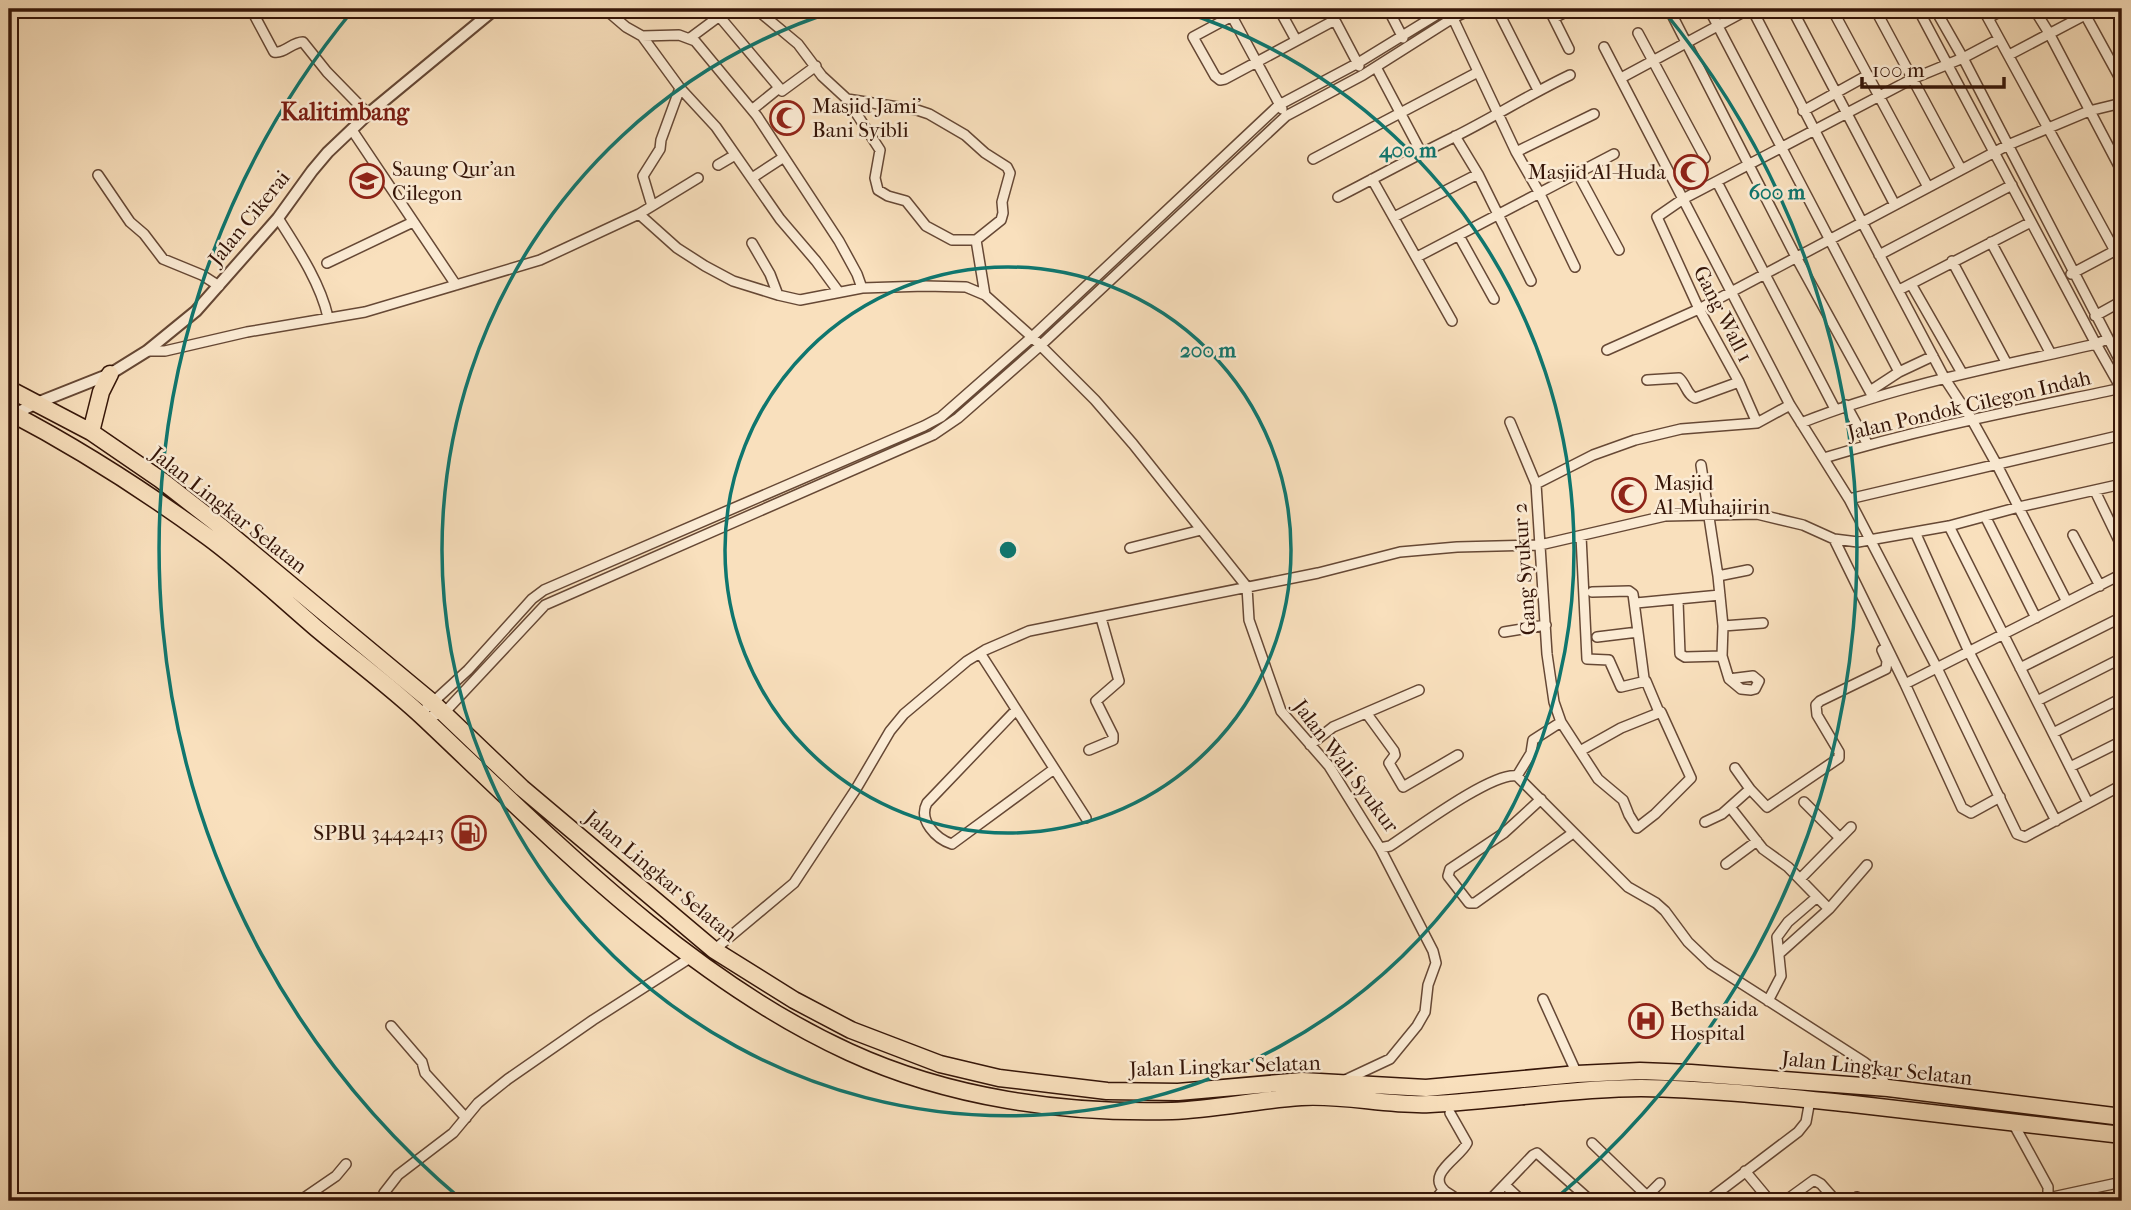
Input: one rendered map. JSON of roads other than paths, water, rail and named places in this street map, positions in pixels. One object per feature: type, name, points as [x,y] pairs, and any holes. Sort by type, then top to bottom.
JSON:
[{"type":"highway","points":[[91,432],[101,392],[110,374]]},
{"type":"highway","name":"Jalan Lingkar Selatan","points":[[9,389],[91,432],[161,480],[220,526],[430,712],[504,796],[690,958],[787,1020],[895,1072],[959,1090],[1056,1106],[1174,1111],[1305,1097],[1345,1088]]},
{"type":"highway","name":"Jalan Lingkar Selatan","points":[[11,414],[134,486],[212,540],[430,712],[714,950],[794,1000],[851,1030],[940,1064],[999,1078],[1107,1091],[1178,1092],[1302,1081],[1426,1105],[1540,1086],[1577,1074],[1640,1071],[1690,1073],[1888,1088],[2122,1116]]},
{"type":"highway","name":"Jalan Lingkar Selatan","points":[[1540,1086],[1659,1089],[1810,1100],[2122,1135]]},
{"type":"street","points":[[251,9],[274,52],[303,42],[327,72],[368,114]]},
{"type":"street","name":"Jalan Cikerai","points":[[11,414],[110,374],[146,352],[196,311],[278,218],[312,171],[352,130],[495,9]]},
{"type":"street","points":[[605,9],[626,27],[642,36],[680,88],[716,127],[780,219],[838,292]]},
{"type":"street","points":[[756,9],[798,44],[822,76],[847,99],[880,150],[874,178],[878,190],[906,201],[926,226],[952,240],[976,240],[1001,220],[1002,202],[1010,180],[1007,167],[985,153],[965,135],[929,114],[847,99]]},
{"type":"street","points":[[1245,9],[1230,12],[1195,34],[1193,38],[1214,76],[1220,80],[1335,20]]},
{"type":"street","points":[[1279,9],[1296,40]]},
{"type":"street","points":[[1329,9],[1363,75]]},
{"type":"street","points":[[1388,9],[1408,46]]},
{"type":"street","points":[[430,712],[532,598],[544,590],[923,426],[955,406],[1279,105],[1449,12],[1472,9]]},
{"type":"street","points":[[1497,9],[1538,90]]},
{"type":"street","points":[[1569,49],[1551,13],[1572,9]]},
{"type":"street","points":[[1669,9],[1796,257],[1872,394]]},
{"type":"street","points":[[1709,9],[1899,372]]},
{"type":"street","points":[[1621,78],[1685,41],[1750,9],[1945,379],[1997,465],[2067,602]]},
{"type":"street","points":[[1792,9],[1895,205]]},
{"type":"street","points":[[1832,9],[1927,187]]},
{"type":"street","points":[[1875,9],[1961,169]]},
{"type":"street","points":[[1918,9],[2095,344],[2122,389]]},
{"type":"street","points":[[1935,9],[2122,365]]},
{"type":"street","points":[[2005,9],[1986,13],[2119,249],[2062,279]]},
{"type":"street","points":[[2034,9],[2122,172]]},
{"type":"street","points":[[690,38],[720,12],[780,89]]},
{"type":"street","points":[[1230,12],[1286,116]]},
{"type":"street","points":[[430,712],[545,604],[933,435],[958,418],[1041,345],[1286,116],[1376,67],[1408,46],[1449,12]]},
{"type":"street","points":[[1449,12],[1575,267]]},
{"type":"street","points":[[2009,55],[2084,12],[2122,82]]},
{"type":"street","points":[[1639,33],[1705,158]]},
{"type":"street","points":[[642,36],[678,35],[690,38],[753,109],[839,240],[858,274],[862,288]]},
{"type":"street","points":[[1683,199],[1912,79],[1963,58],[1999,39]]},
{"type":"street","points":[[1604,47],[1790,405],[1849,499],[2021,837],[2122,785]]},
{"type":"street","points":[[753,109],[816,66]]},
{"type":"street","points":[[1376,67],[1421,152]]},
{"type":"street","points":[[1313,159],[1478,72]]},
{"type":"street","points":[[1338,197],[1570,75]]},
{"type":"street","points":[[1803,111],[1868,75]]},
{"type":"street","points":[[652,206],[643,173],[660,149],[680,88]]},
{"type":"street","points":[[1607,350],[1699,309],[1994,151],[2089,111],[2122,103]]},
{"type":"street","points":[[1516,152],[1594,114]]},
{"type":"street","points":[[352,130],[456,285]]},
{"type":"street","points":[[1455,136],[1500,215],[1531,281]]},
{"type":"street","points":[[1234,147],[1242,156]]},
{"type":"street","points":[[1418,257],[1614,154]]},
{"type":"street","points":[[718,165],[735,155]]},
{"type":"street","points":[[752,178],[784,157]]},
{"type":"street","points":[[1577,172],[1619,250]]},
{"type":"street","points":[[1394,217],[1478,174]]},
{"type":"street","points":[[98,175],[130,222],[144,234],[163,259],[202,275],[219,286]]},
{"type":"street","points":[[146,352],[191,346],[328,317],[365,312],[557,254],[639,214],[698,178]]},
{"type":"street","points":[[1373,179],[1452,321]]},
{"type":"street","points":[[1717,182],[1835,410]]},
{"type":"street","points":[[1879,255],[2012,185]]},
{"type":"street","name":"Gang Wall 1","points":[[1683,199],[1659,214],[1657,221],[1758,423]]},
{"type":"street","points":[[639,214],[677,248],[705,266],[733,281],[778,295],[800,300],[862,288],[966,287],[985,295],[1041,345],[1095,400],[1247,587]]},
{"type":"street","points":[[278,218],[314,281],[325,303],[328,317]]},
{"type":"street","points":[[327,263],[413,222]]},
{"type":"street","points":[[1899,290],[2031,222]]},
{"type":"street","points":[[1459,236],[1494,299]]},
{"type":"street","points":[[976,240],[985,295]]},
{"type":"street","points":[[1991,242],[2051,354]]},
{"type":"street","points":[[752,243],[770,274],[778,295]]},
{"type":"street","points":[[1952,261],[2007,364]]},
{"type":"street","points":[[1911,284],[1962,373]]},
{"type":"street","points":[[2095,316],[2122,301]]},
{"type":"street","points":[[1801,423],[1872,394],[2095,344],[2107,339]]},
{"type":"street","points":[[1872,394],[1899,372],[1933,356]]},
{"type":"street","points":[[1647,380],[1679,378],[1690,396],[1695,398],[1739,382]]},
{"type":"street","name":"Jalan Pondok Cilegon Indah","points":[[1824,458],[1972,420],[2122,389]]},
{"type":"street","name":"Gang Syukur 2","points":[[1659,712],[1664,714],[1691,778],[1656,814],[1637,828],[1623,800],[1598,779],[1560,722],[1553,702],[1548,672],[1536,484],[1593,455],[1635,440],[1681,429],[1758,423],[1790,405]]},
{"type":"street","points":[[1846,405],[1868,445]]},
{"type":"street","points":[[1510,422],[1536,484]]},
{"type":"street","points":[[1849,499],[2122,435]]},
{"type":"street","points":[[1701,465],[1718,576],[1723,626],[1722,656],[1729,679]]},
{"type":"street","points":[[714,950],[794,883],[856,789],[890,731],[904,714],[951,673],[980,653],[1029,631],[1318,573],[1418,549],[1540,545],[1665,516],[1757,513],[1803,525],[1846,542],[1870,541],[1949,526],[2122,484]]},
{"type":"street","points":[[2095,491],[2122,547]]},
{"type":"street","points":[[1985,516],[2036,618]]},
{"type":"street","points":[[1949,526],[2088,803]]},
{"type":"street","points":[[1130,548],[1201,530]]},
{"type":"street","points":[[1914,532],[1969,652],[2056,821]]},
{"type":"street","points":[[2073,535],[2101,586]]},
{"type":"street","points":[[1580,751],[1621,728],[1659,712],[1646,681],[1621,687],[1609,660],[1587,659],[1581,536]]},
{"type":"street","points":[[1834,539],[1962,808],[1971,813],[2000,797]]},
{"type":"street","points":[[1718,576],[1748,570]]},
{"type":"street","points":[[1905,684],[2122,574]]},
{"type":"street","name":"Jalan Wali Syukur","points":[[1247,587],[1249,620],[1281,711],[1344,788],[1380,848],[1390,846],[1484,786],[1502,777],[1517,776]]},
{"type":"street","points":[[1592,592],[1629,591],[1633,594],[1644,678]]},
{"type":"street","points":[[1636,603],[1720,596]]},
{"type":"street","points":[[1678,601],[1680,654],[1685,657],[1722,656]]},
{"type":"street","points":[[2020,668],[2122,617]]},
{"type":"street","points":[[1089,750],[1113,740],[1114,735],[1096,701],[1119,681],[1101,618]]},
{"type":"street","points":[[1723,626],[1763,624]]},
{"type":"street","points":[[1735,768],[1767,807],[1839,758],[1839,752],[1817,715],[1816,705],[1886,669],[1886,660],[1875,624]]},
{"type":"street","points":[[1504,632],[1546,625]]},
{"type":"street","points":[[1597,637],[1637,632]]},
{"type":"street","points":[[980,653],[1086,818]]},
{"type":"street","points":[[2037,701],[2122,659]]},
{"type":"street","points":[[1310,745],[1334,727],[1419,690]]},
{"type":"street","points":[[2053,733],[2122,698]]},
{"type":"street","points":[[1016,710],[927,803],[923,813],[927,825],[944,841],[952,844],[1054,769]]},
{"type":"street","points":[[1367,714],[1394,751],[1395,755],[1389,763],[1403,787],[1458,755]]},
{"type":"street","points":[[1560,722],[1533,740],[1531,753],[1517,776],[1628,887],[1665,911],[1688,942],[1711,964],[1872,1068],[1888,1088]]},
{"type":"street","points":[[2070,767],[2122,741]]},
{"type":"street","points":[[1705,822],[1730,807],[1750,789]]},
{"type":"street","points":[[1541,799],[1504,833],[1450,869],[1448,876],[1469,903],[1475,903],[1573,833]]},
{"type":"street","points":[[1804,802],[1840,838]]},
{"type":"street","points":[[1730,807],[1763,849],[1800,879],[1829,909]]},
{"type":"street","points":[[1800,879],[1851,827]]},
{"type":"street","points":[[1726,864],[1757,841]]},
{"type":"street","points":[[1345,1088],[1390,1059],[1403,1044],[1425,1012],[1428,985],[1436,963],[1433,951],[1380,848]]},
{"type":"street","points":[[1780,953],[1829,909],[1867,865]]},
{"type":"street","points":[[1768,1001],[1781,976],[1777,937],[1781,929],[1817,897]]},
{"type":"street","points":[[384,1201],[384,1193],[398,1175],[453,1133],[478,1104],[508,1079],[690,958]]},
{"type":"street","points":[[1543,999],[1577,1074]]},
{"type":"street","points":[[391,1026],[422,1062],[425,1073],[466,1118]]},
{"type":"street","points":[[1707,1201],[1798,1132],[1806,1122],[1810,1100]]},
{"type":"street","points":[[1450,1113],[1466,1143],[1464,1149],[1438,1177],[1443,1190],[1459,1201]]},
{"type":"street","points":[[2013,1121],[2048,1187],[2048,1200],[2122,1182]]},
{"type":"street","points":[[1592,1143],[1644,1199],[1660,1183]]},
{"type":"street","points":[[1489,1201],[1537,1153],[1591,1201]]},
{"type":"street","points":[[284,1201],[289,1198],[301,1200],[336,1176],[346,1164]]},
{"type":"street","points":[[1745,1171],[1770,1201]]},
{"type":"street","points":[[1785,1201],[1812,1180],[1821,1184],[1836,1201]]},
{"type":"street","points":[[1505,1185],[1522,1201]]},
{"type":"street","points":[[1434,1201],[1443,1190]]},
{"type":"place","name":"Masjid Jami' Bani Syibli","points":[[787,118]]},
{"type":"place","name":"Masjid Al-Huda","points":[[1691,172]]},
{"type":"place","name":"Saung Qur'an Cilegon","points":[[367,181]]},
{"type":"place","name":"Masjid Al-Muhajirin","points":[[1629,495]]},
{"type":"place","name":"SPBU 3442413","points":[[469,833]]},
{"type":"place","name":"Bethsaida Hospital","points":[[1646,1021]]},
{"type":"district","name":"Kalitimbang","points":[[345,112]]}]
